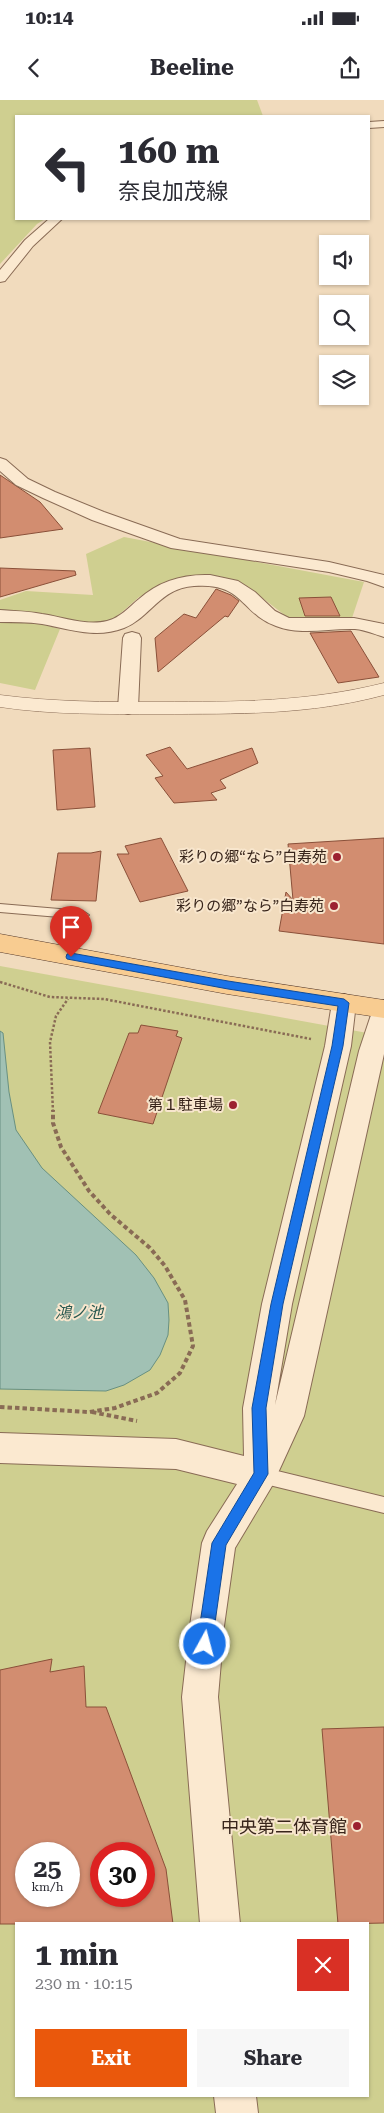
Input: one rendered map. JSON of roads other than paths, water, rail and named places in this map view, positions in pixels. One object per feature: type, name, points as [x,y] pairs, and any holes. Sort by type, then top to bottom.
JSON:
[{"type":"main road","points":[[0,943],[228,985],[384,1009]]},
{"type":"street","points":[[370,125],[384,124]]},
{"type":"street","points":[[0,278],[29,243],[55,220]]},
{"type":"street","points":[[0,463],[22,482],[49,495],[98,516],[177,544],[329,567],[373,577],[384,582]]},
{"type":"street","points":[[0,616],[40,618],[82,626],[110,626],[127,619],[146,601],[166,588],[186,582],[212,580],[231,584],[241,590],[272,619],[281,623],[315,626],[373,625],[384,631]]},
{"type":"street","points":[[128,708],[132,668],[132,638]]},
{"type":"street","points":[[0,701],[47,707],[286,706],[344,699],[384,689]]},
{"type":"street","points":[[261,1474],[259,1408],[277,1304],[338,1046],[344,1003]]},
{"type":"street","points":[[220,1922],[200,1697],[207,1626],[219,1543],[261,1474],[288,1416],[372,1051],[384,1009]]},
{"type":"street","points":[[0,1448],[176,1454],[261,1474]]},
{"type":"street","points":[[235,2097],[237,2113]]},
{"type":"lane","points":[[0,908],[83,915]]},
{"type":"lane","points":[[261,1474],[384,1505]]},
{"type":"water","name":"鴻ノ池","points":[[0,1031],[3,1033],[9,1092],[16,1130],[42,1168],[136,1255],[154,1278],[168,1303],[168,1335],[160,1355],[150,1370],[124,1385],[106,1391],[0,1389]]},
{"type":"place","name":"彩りの郷“なら”白寿苑","points":[[337,857]]},
{"type":"place","name":"彩りの郷”なら”白寿苑","points":[[334,906]]},
{"type":"place","name":"第１駐車場","points":[[233,1105]]},
{"type":"place","name":"中央第二体育館","points":[[357,1826]]}]
